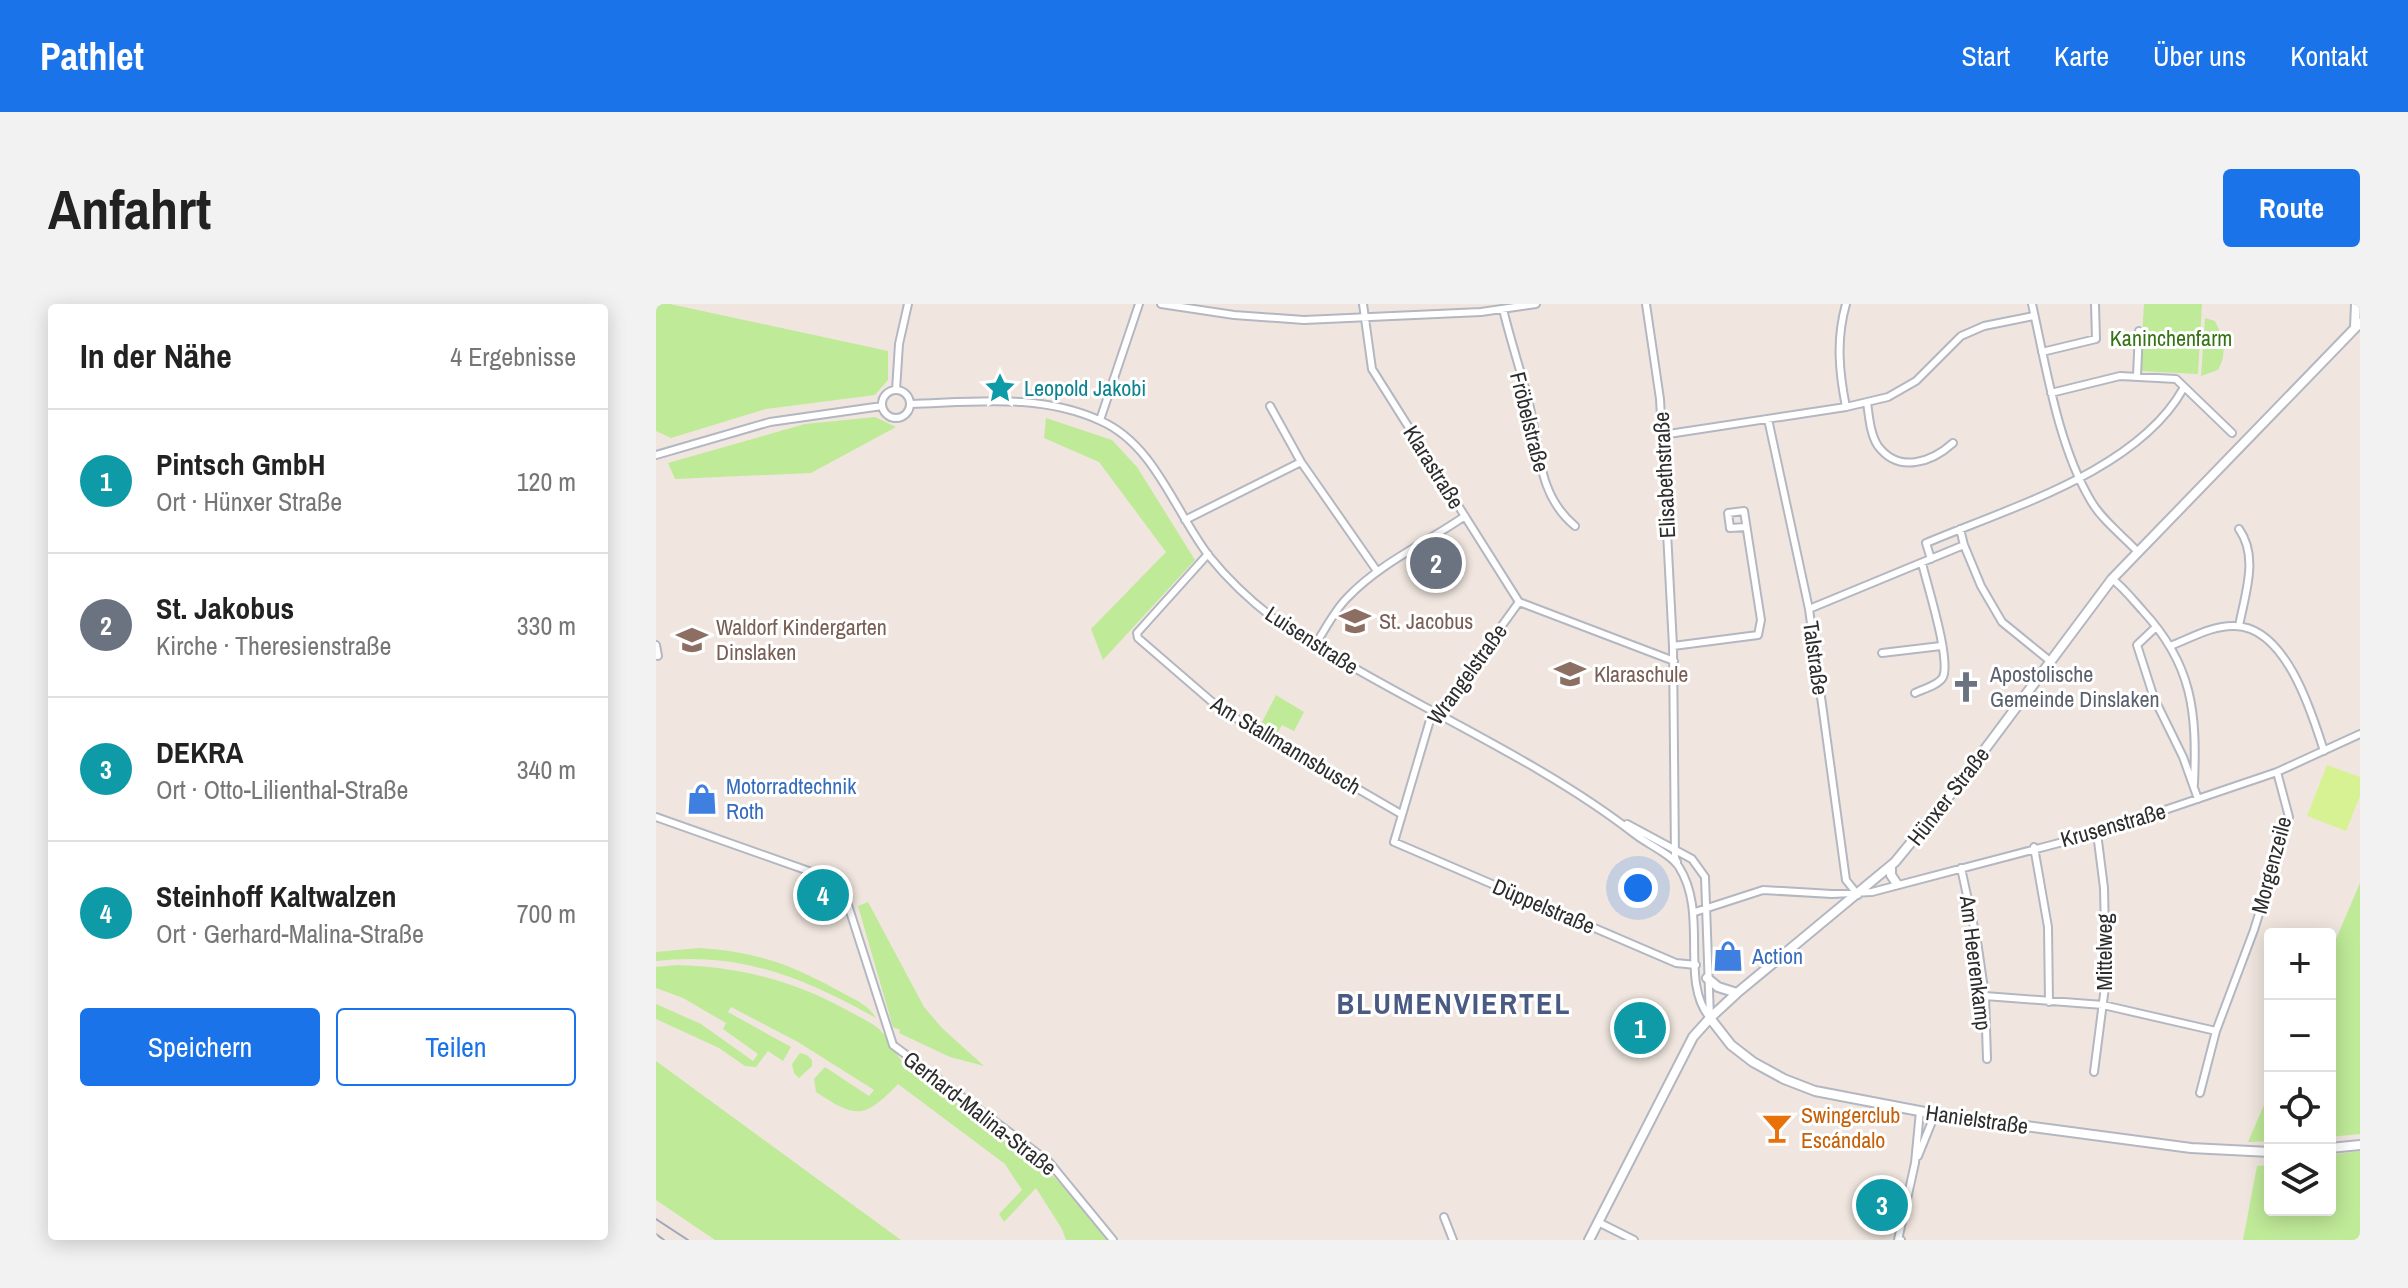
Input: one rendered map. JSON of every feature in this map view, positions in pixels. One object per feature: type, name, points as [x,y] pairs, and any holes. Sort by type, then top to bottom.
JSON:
[{"type":"main road","points":[[2356,304],[2358,326]]},
{"type":"main road","name":"Hünxer Straße","points":[[1589,1240],[1693,1037],[1737,993],[1891,867],[1959,784],[2112,579],[2358,326]]},
{"type":"main road","points":[[1891,867],[1891,875],[1897,884]]},
{"type":"main road","points":[[1707,978],[1718,987],[1737,993]]},
{"type":"main road","name":"Hanielstraße","points":[[1710,1018],[1720,1033],[1742,1054],[1784,1079],[1815,1091],[1935,1114],[2191,1148],[2264,1152]]},
{"type":"main road","points":[[2336,1147],[2360,1145]]},
{"type":"street","points":[[896,390],[899,344],[908,304]]},
{"type":"street","points":[[1100,420],[1139,304]]},
{"type":"street","points":[[1161,304],[1259,318],[1304,320],[1503,309],[1536,304]]},
{"type":"street","name":"Klarastraße","points":[[1363,304],[1372,369],[1519,602]]},
{"type":"street","name":"Elisabethstraße","points":[[1646,304],[1660,399],[1674,661],[1677,850]]},
{"type":"street","points":[[1846,304],[1839,347],[1839,370],[1846,407]]},
{"type":"street","points":[[2032,304],[2051,393],[2065,440],[2091,502],[2137,551]]},
{"type":"street","points":[[2042,352],[2096,339],[2095,304]]},
{"type":"street","name":"Fröbelstraße","points":[[1503,309],[1530,410],[1543,478],[1559,513],[1575,526]]},
{"type":"street","points":[[1662,435],[1846,407],[1888,397],[1916,381],[1961,336],[1984,326],[2034,316]]},
{"type":"street","points":[[2137,376],[2139,331]]},
{"type":"street","points":[[2051,393],[2120,376],[2176,379],[2232,433]]},
{"type":"street","points":[[1931,559],[1926,543],[2081,478],[2139,439],[2173,406],[2183,389]]},
{"type":"street","points":[[882,406],[887,393],[896,390],[908,395],[911,404]]},
{"type":"street","name":"Luisenstraße","points":[[656,455],[770,422],[882,406],[890,418],[900,419],[908,413],[911,404],[1008,400],[1065,409],[1100,420],[1141,452],[1208,554],[1247,597],[1285,627],[1692,859],[1705,877],[1710,1018]]},
{"type":"street","points":[[1867,402],[1878,446],[1893,458],[1927,462],[1953,443]]},
{"type":"street","points":[[1270,406],[1301,462],[1377,571]]},
{"type":"street","name":"Talstraße","points":[[1768,419],[1809,609],[1846,880]]},
{"type":"street","points":[[1185,520],[1301,462]]},
{"type":"street","points":[[1315,645],[1344,601],[1377,571],[1465,516]]},
{"type":"street","points":[[1673,646],[1758,635],[1761,620],[1746,527]]},
{"type":"street","points":[[1960,529],[1981,586],[2002,622],[2050,661]]},
{"type":"street","points":[[2239,529],[2248,542],[2250,559],[2239,626]]},
{"type":"street","points":[[1809,609],[1964,545]]},
{"type":"street","name":"Am Stallmannsbusch","points":[[1208,554],[1137,633],[1138,638],[1234,717],[1401,814]]},
{"type":"street","points":[[1915,693],[1938,683],[1943,677],[1937,609],[1922,563]]},
{"type":"street","points":[[2112,579],[2170,646],[2187,681],[2196,750],[2194,784]]},
{"type":"street","points":[[1519,602],[1674,661]]},
{"type":"street","name":"Wrangelstraße","points":[[1394,842],[1430,720],[1438,714],[1519,602]]},
{"type":"street","points":[[2170,646],[2222,626],[2239,626],[2253,631],[2271,644],[2304,691],[2324,751]]},
{"type":"street","points":[[2156,627],[2137,645],[2154,698],[2198,799]]},
{"type":"street","points":[[656,645],[658,656]]},
{"type":"street","points":[[1882,653],[1941,646]]},
{"type":"street","name":"Krusenstraße","points":[[1858,895],[2097,833],[2277,772],[2360,734]]},
{"type":"street","name":"Morgenzeile","points":[[2200,1093],[2216,1031],[2254,930],[2289,817],[2277,772]]},
{"type":"street","name":"Gerhard-Malina-Straße","points":[[656,817],[820,875],[836,885],[847,902],[893,1045],[1049,1162],[1113,1240]]},
{"type":"street","name":"Luisenstraße","points":[[1621,821],[1678,865]]},
{"type":"street","name":"Mittelweg","points":[[2094,1072],[2106,979],[2104,888],[2097,833]]},
{"type":"street","name":"Düppelstraße","points":[[1394,842],[1676,963],[1696,965]]},
{"type":"street","points":[[2034,847],[2048,927],[2049,1002]]},
{"type":"street","points":[[1677,850],[1675,858],[1690,891],[1695,912],[1699,1005],[1710,1018]]},
{"type":"street","name":"Am Heerenkamp","points":[[1961,868],[1985,996],[1987,1059]]},
{"type":"street","points":[[1832,894],[1846,880],[1858,895]]},
{"type":"street","points":[[1695,912],[1763,890],[1858,895]]},
{"type":"street","points":[[1985,996],[2103,1005],[2216,1031]]},
{"type":"street","points":[[1899,1240],[1915,1163],[1920,1111]]},
{"type":"street","points":[[1915,1163],[1935,1114]]},
{"type":"street","points":[[1444,1217],[1453,1240]]},
{"type":"street","points":[[1598,1222],[1634,1240]]},
{"type":"green space","points":[[656,304],[670,304],[888,351],[888,380],[875,395],[766,409],[671,438],[656,431]]},
{"type":"green space","name":"Kaninchenfarm","points":[[2144,304],[2202,304],[2198,374],[2140,371]]},
{"type":"green space","points":[[2205,318],[2215,321],[2224,352],[2218,370],[2201,376]]},
{"type":"green space","points":[[875,417],[896,427],[811,473],[675,479],[668,463],[805,424]]},
{"type":"green space","points":[[1046,418],[1112,440],[1137,467],[1195,560],[1103,660],[1091,629],[1166,552],[1099,462],[1044,438]]},
{"type":"green space","points":[[1276,695],[1304,712],[1294,731],[1282,725],[1276,735],[1260,726]]},
{"type":"green space","points":[[2327,765],[2360,777],[2360,796],[2346,831],[2307,816]]},
{"type":"green space","points":[[2360,883],[2360,1134],[2336,1136],[2336,1000],[2336,939]]},
{"type":"green space","points":[[868,902],[924,1007],[984,1066],[950,1057],[899,1033],[900,1030],[893,1027],[858,906]]},
{"type":"green space","points":[[699,948],[738,952],[787,966],[860,1003],[876,1018],[797,980],[744,964],[687,959],[656,961],[656,952]]},
{"type":"green space","points":[[656,967],[721,968],[783,982],[823,998],[872,1024],[884,1034],[906,1065],[1015,1141],[1059,1182],[1110,1240],[1066,1240],[1036,1188],[1004,1222],[999,1214],[1022,1190],[1005,1164],[898,1084],[877,1104],[868,1109],[851,1111],[816,1092],[814,1079],[825,1067],[869,1096],[874,1090],[798,1042],[731,1007],[728,1012],[791,1047],[783,1061],[768,1051],[756,1067],[745,1066],[719,1048],[656,1019],[656,1004],[701,1024],[753,1061],[758,1054],[723,1029],[726,1023],[683,998],[656,988]]},
{"type":"green space","points":[[800,1053],[812,1060],[812,1066],[799,1078],[792,1064]]},
{"type":"green space","points":[[656,1061],[901,1240],[715,1240],[656,1200]]},
{"type":"green space","points":[[2264,1105],[2264,1141],[2248,1142]]},
{"type":"green space","points":[[2360,1151],[2360,1240],[2243,1240],[2257,1166],[2264,1165],[2264,1216],[2336,1216],[2336,1154]]},
{"type":"railway","points":[[656,1219],[688,1240]]},
{"type":"railway","points":[[656,1234],[664,1240]]},
{"type":"place","name":"Leopold Jakobi","points":[[1000,388]]},
{"type":"place","name":"St. Jakobus","points":[[1436,563]]},
{"type":"place","name":"St. Jacobus","points":[[1355,621]]},
{"type":"place","name":"Waldorf Kindergarten Dinslaken","points":[[692,640]]},
{"type":"place","name":"Klaraschule","points":[[1570,674]]},
{"type":"place","name":"Apostolische Gemeinde Dinslaken","points":[[1966,687]]},
{"type":"place","name":"Motorradtechnik Roth","points":[[702,799]]},
{"type":"place","name":"Steinhoff Kaltwalzen","points":[[823,895]]},
{"type":"place","name":"Action","points":[[1728,956]]},
{"type":"place","name":"Pintsch GmbH","points":[[1640,1028]]},
{"type":"place","name":"Swingerclub Escándalo","points":[[1777,1128]]},
{"type":"place","name":"DEKRA","points":[[1882,1205]]},
{"type":"district","name":"BLUMENVIERTEL","points":[[1454,1004]]}]
